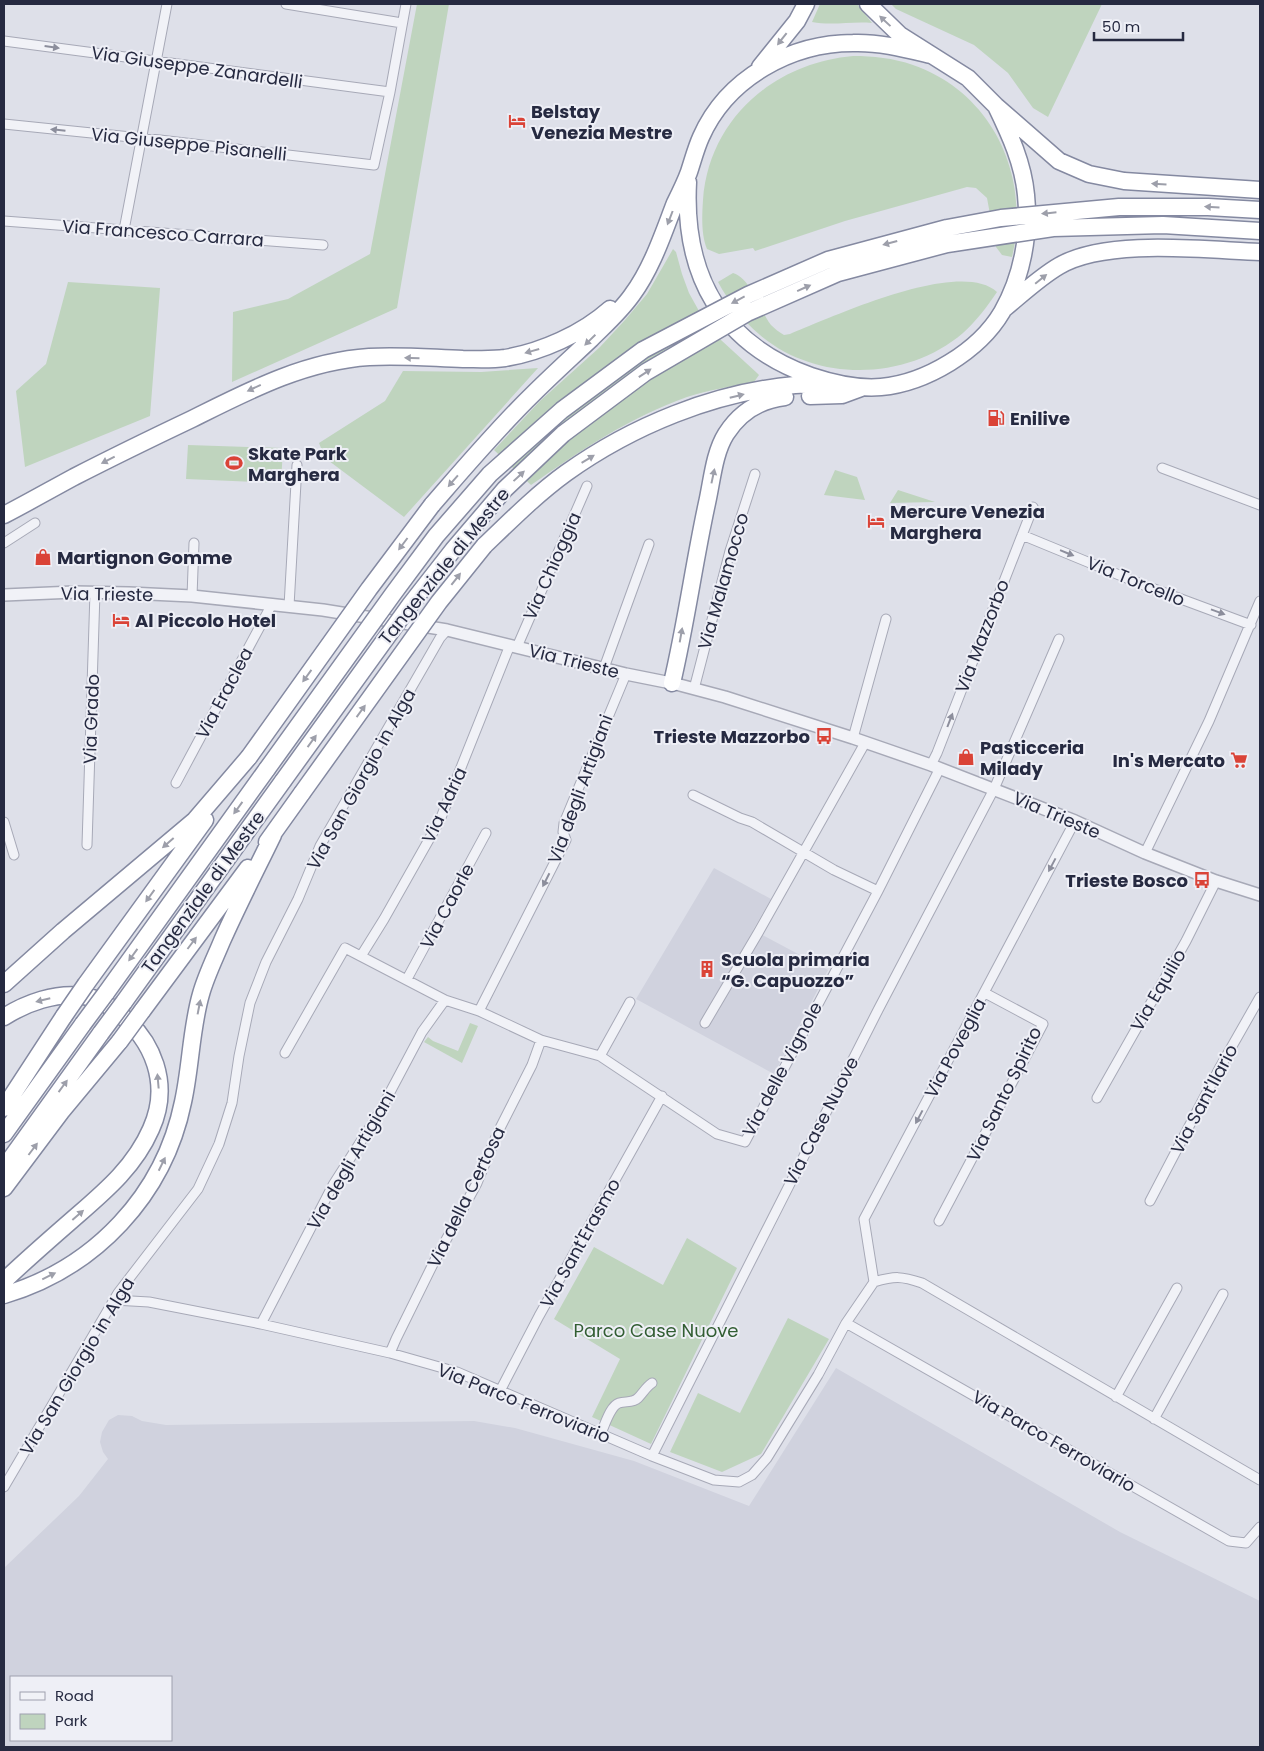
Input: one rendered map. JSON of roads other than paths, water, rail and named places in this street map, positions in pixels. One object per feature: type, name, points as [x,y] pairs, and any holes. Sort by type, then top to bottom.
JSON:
[{"type":"highway","points":[[755,72],[797,21],[806,4]]},
{"type":"highway","points":[[868,4],[900,34],[968,78],[996,106],[1059,161],[1089,174],[1124,181],[1260,190]]},
{"type":"highway","points":[[4,1108],[86,984],[205,821],[369,589],[432,505],[532,395],[621,310],[634,293],[660,244],[702,135],[713,115],[727,98],[746,78],[755,72],[786,57],[827,44],[854,42],[881,44],[931,55]]},
{"type":"highway","points":[[4,1188],[61,1112],[120,1041],[273,835],[439,602],[484,546],[527,505],[565,474],[606,448],[650,425],[699,406],[761,390],[797,385],[881,387],[909,381],[944,366],[976,343],[989,329],[1003,310],[1018,276],[1023,255],[1027,212],[1020,161],[996,106]]},
{"type":"highway","points":[[689,172],[687,202],[694,254],[706,289],[726,319],[739,334],[768,357],[797,371],[855,386]]},
{"type":"highway","name":"Tangenziale di Mestre","points":[[4,1134],[425,551],[490,474],[562,410],[643,350],[748,295],[828,260],[947,228],[1000,218],[1119,207],[1198,207],[1260,210]]},
{"type":"highway","name":"Tangenziale di Mestre","points":[[4,1168],[410,605],[453,550],[505,489],[564,434],[646,372],[747,313],[838,273],[947,244],[1053,228],[1163,225],[1260,231]]},
{"type":"highway","points":[[1003,310],[1060,265],[1095,252],[1142,248],[1260,252]]},
{"type":"highway","points":[[4,515],[133,448],[276,378],[318,366],[369,357],[485,359],[504,358],[532,351],[561,340],[592,322],[608,311],[644,276]]},
{"type":"highway","points":[[672,683],[714,469],[727,432],[739,417],[766,400],[793,396],[842,395],[855,386]]},
{"type":"highway","points":[[4,984],[63,931],[195,820],[249,757]]},
{"type":"highway","points":[[4,1295],[66,1268],[85,1255],[122,1222],[154,1180],[170,1148],[180,1118],[201,994],[238,905],[273,835]]},
{"type":"highway","points":[[4,1017],[23,1006],[46,999],[75,995],[91,997],[113,1009],[134,1026],[143,1037],[157,1068],[158,1088],[156,1112],[150,1132],[136,1157],[112,1185],[4,1281]]},
{"type":"street","points":[[124,230],[167,4]]},
{"type":"street","points":[[286,4],[402,22]]},
{"type":"street","points":[[390,92],[406,4]]},
{"type":"street","name":"Via Giuseppe Zanardelli","points":[[4,41],[390,92]]},
{"type":"street","name":"Via Giuseppe Pisanelli","points":[[4,124],[374,165],[390,92]]},
{"type":"street","name":"Via Francesco Carrara","points":[[4,221],[323,245]]},
{"type":"street","points":[[290,606],[297,465]]},
{"type":"street","points":[[1162,468],[1260,505]]},
{"type":"street","name":"Via Malamocco","points":[[694,689],[730,551],[755,474]]},
{"type":"street","name":"Via Chioggia","points":[[514,646],[587,486]]},
{"type":"street","name":"Via Mazzorbo","points":[[935,767],[937,753],[1033,507]]},
{"type":"street","points":[[4,544],[35,523]]},
{"type":"street","name":"Via Torcello","points":[[1022,535],[1146,586],[1251,624]]},
{"type":"street","points":[[192,596],[194,543]]},
{"type":"street","points":[[604,668],[649,544]]},
{"type":"street","name":"Via Trieste","points":[[4,587],[22,593]]},
{"type":"street","name":"Via Trieste","points":[[4,595],[94,592],[192,596],[290,606],[447,630],[626,674],[672,683],[853,738],[935,767],[1075,821],[1145,853],[1260,896]]},
{"type":"street","name":"Via Grado","points":[[87,845],[94,592]]},
{"type":"street","points":[[1145,853],[1209,722],[1260,601]]},
{"type":"street","name":"Via Eraclea","points":[[176,783],[272,604]]},
{"type":"street","points":[[853,738],[886,619]]},
{"type":"street","name":"Via San Giorgio in Alga","points":[[4,1487],[114,1300],[198,1189],[219,1144],[232,1103],[250,1002],[266,962],[298,898],[320,846],[440,638],[447,630]]},
{"type":"street","name":"Via Case Nuove","points":[[652,1456],[869,1027],[994,789],[1059,639]]},
{"type":"street","name":"Via Adria","points":[[361,956],[440,820],[514,646]]},
{"type":"street","name":"Via degli Artigiani","points":[[479,1011],[566,840],[563,832],[564,824],[626,674]]},
{"type":"street","points":[[705,1023],[865,743]]},
{"type":"street","name":"Via delle Vignole","points":[[285,1053],[345,948],[408,979],[445,1000],[479,1011],[541,1040],[600,1056],[717,1134],[745,1142],[878,891],[935,767]]},
{"type":"street","points":[[693,794],[740,818],[752,822],[834,870],[878,891]]},
{"type":"street","name":"Via Poveglia","points":[[874,1282],[864,1219],[1075,821]]},
{"type":"street","points":[[4,822],[14,855]]},
{"type":"street","name":"Via Caorle","points":[[408,979],[486,833]]},
{"type":"street","name":"Via Equilio","points":[[1097,1098],[1186,941],[1216,881]]},
{"type":"street","name":"Via Santo Spirito","points":[[939,1221],[1043,1024],[985,993]]},
{"type":"street","name":"Via Sant'Ilario","points":[[1150,1201],[1219,1069],[1260,997]]},
{"type":"street","name":"Via degli Artigiani","points":[[261,1324],[333,1185],[380,1113],[422,1032],[445,1000]]},
{"type":"street","points":[[600,1056],[630,1002]]},
{"type":"street","name":"Via della Certosa","points":[[390,1353],[430,1270],[477,1183],[498,1132],[532,1065],[541,1040]]},
{"type":"street","name":"Via Sant'Erasmo","points":[[500,1391],[539,1316],[662,1096]]},
{"type":"street","points":[[874,1282],[894,1276],[922,1283],[1260,1480]]},
{"type":"street","name":"Via Parco Ferroviario","points":[[114,1300],[149,1302],[261,1324],[390,1353],[457,1372],[652,1456],[714,1480],[739,1482],[752,1475],[767,1458],[818,1375],[846,1323],[874,1282]]},
{"type":"street","points":[[1116,1397],[1177,1288]]},
{"type":"street","points":[[1154,1419],[1223,1294]]},
{"type":"street","name":"Via Parco Ferroviario","points":[[846,1323],[1229,1541],[1246,1543],[1260,1527]]},
{"type":"street","points":[[601,1433],[618,1403],[638,1399],[645,1388],[652,1383]]},
{"type":"place","name":"Belstay Venezia Mestre","points":[[517,121]]},
{"type":"place","name":"Enilive","points":[[996,418]]},
{"type":"place","name":"Skate Park Marghera","points":[[234,463]]},
{"type":"place","name":"Mercure Venezia Marghera","points":[[876,521]]},
{"type":"place","name":"Martignon Gomme","points":[[43,557]]},
{"type":"place","name":"Al Piccolo Hotel","points":[[121,620]]},
{"type":"place","name":"Trieste Mazzorbo","points":[[824,736]]},
{"type":"place","name":"Pasticceria Milady","points":[[966,757]]},
{"type":"place","name":"In's Mercato","points":[[1239,760]]},
{"type":"place","name":"Trieste Bosco","points":[[1202,880]]},
{"type":"place","name":"Scuola primaria “G. Capuozzo”","points":[[707,969]]},
{"type":"park label","name":"Parco Case Nuove","points":[[656,1330]]}]
